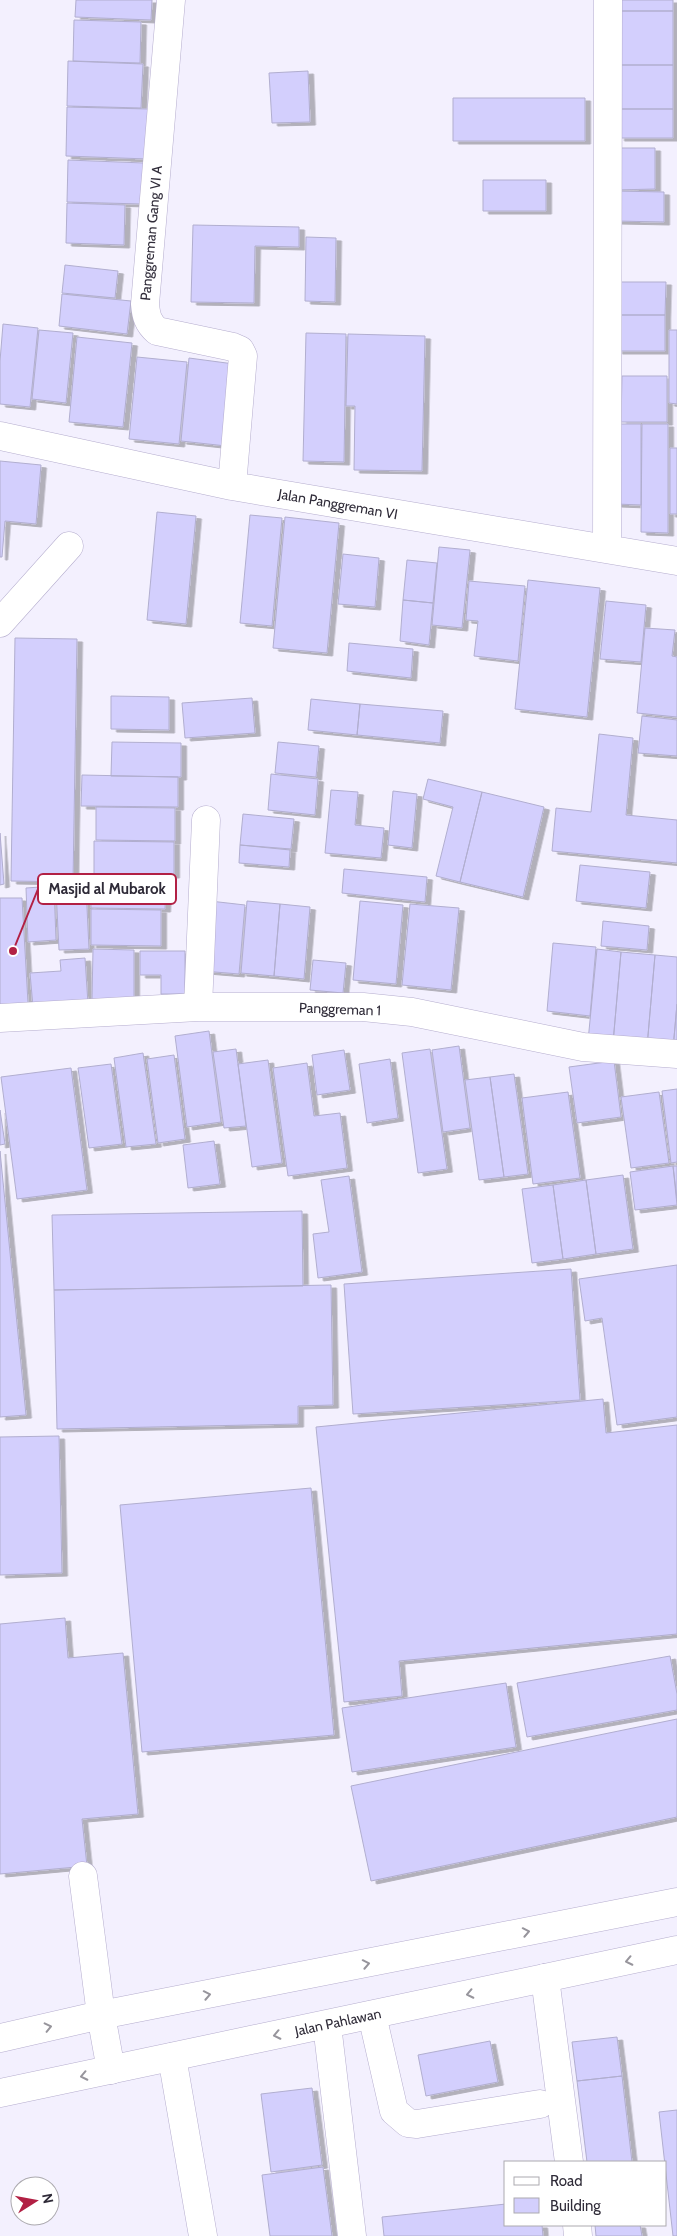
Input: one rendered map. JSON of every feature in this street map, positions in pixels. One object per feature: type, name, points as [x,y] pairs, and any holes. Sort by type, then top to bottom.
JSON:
[{"type":"street","name":"Panggreman Gang VI A","points":[[171,0],[145,304],[146,315],[150,325],[157,331],[233,347],[240,350],[244,356],[232,486]]},
{"type":"street","points":[[607,550],[608,0]]},
{"type":"street","name":"Jalan Panggreman VI","points":[[0,436],[232,486],[677,561]]},
{"type":"street","points":[[0,623],[69,546]]},
{"type":"street","points":[[198,1007],[206,820]]},
{"type":"street","name":"Panggreman 1","points":[[0,1018],[198,1007],[382,1009],[412,1012],[583,1047],[677,1054]]},
{"type":"street","points":[[83,1876],[100,2015],[111,2070]]},
{"type":"street","points":[[0,2038],[100,2015],[677,1902]]},
{"type":"street","name":"Jalan Pahlawan","points":[[0,2093],[677,1950]]},
{"type":"street","points":[[545,1978],[569,2161]]},
{"type":"street","points":[[372,2015],[394,2111],[408,2123],[417,2124],[540,2104]]},
{"type":"street","points":[[327,2025],[352,2236]]},
{"type":"street","points":[[172,2057],[203,2236]]},
{"type":"building","points":[[76,0],[152,0],[151,20],[75,17]]},
{"type":"building","points":[[619,0],[673,0],[673,11],[619,11]]},
{"type":"building","points":[[619,11],[673,11],[673,65],[619,65]]},
{"type":"building","points":[[74,20],[141,22],[140,63],[73,61]]},
{"type":"building","points":[[68,61],[143,64],[141,108],[67,106]]},
{"type":"building","points":[[619,65],[673,65],[673,109],[619,109]]},
{"type":"building","points":[[308,71],[310,122],[272,123],[269,73]]},
{"type":"building","points":[[453,98],[585,98],[585,141],[453,141]]},
{"type":"building","points":[[67,107],[149,109],[148,159],[66,156]]},
{"type":"building","points":[[619,109],[673,109],[673,138],[619,138]]},
{"type":"building","points":[[615,148],[655,148],[655,189],[615,190]]},
{"type":"building","points":[[68,160],[144,163],[142,204],[67,202]]},
{"type":"building","points":[[483,180],[546,180],[546,211],[483,211]]},
{"type":"building","points":[[615,191],[664,192],[664,222],[615,221]]},
{"type":"building","points":[[67,203],[125,205],[124,245],[66,243]]},
{"type":"building","points":[[193,225],[299,227],[299,247],[255,246],[254,303],[191,302]]},
{"type":"building","points":[[306,237],[336,238],[335,302],[305,301]]},
{"type":"building","points":[[65,265],[118,271],[115,298],[62,293]]},
{"type":"building","points":[[616,282],[666,282],[665,315],[617,315]]},
{"type":"building","points":[[62,294],[131,301],[127,334],[59,326]]},
{"type":"building","points":[[617,315],[665,315],[665,351],[617,351]]},
{"type":"building","points":[[3,324],[38,328],[30,407],[0,404],[0,361]]},
{"type":"building","points":[[39,330],[73,333],[66,403],[32,399]]},
{"type":"building","points":[[669,330],[677,330],[677,404],[669,403]]},
{"type":"building","points":[[306,333],[346,334],[344,462],[303,461]]},
{"type":"building","points":[[348,334],[425,336],[422,471],[354,470],[355,406],[346,406]]},
{"type":"building","points":[[77,337],[132,343],[123,427],[69,422]]},
{"type":"building","points":[[137,357],[187,362],[179,444],[129,439]]},
{"type":"building","points":[[189,358],[234,364],[226,446],[181,441]]},
{"type":"building","points":[[622,376],[667,376],[667,422],[621,422]]},
{"type":"building","points":[[616,424],[641,424],[641,505],[616,504]]},
{"type":"building","points":[[642,424],[668,424],[668,533],[641,532]]},
{"type":"building","points":[[670,448],[677,448],[677,514],[670,514]]},
{"type":"building","points":[[0,461],[41,465],[36,524],[5,521],[2,557],[0,557]]},
{"type":"building","points":[[157,512],[196,516],[186,624],[147,620]]},
{"type":"building","points":[[250,515],[282,518],[272,626],[240,623]]},
{"type":"building","points":[[285,517],[339,523],[327,653],[273,648]]},
{"type":"building","points":[[439,547],[470,550],[462,628],[432,625]]},
{"type":"building","points":[[343,554],[379,558],[375,607],[338,604]]},
{"type":"building","points":[[407,560],[437,563],[433,603],[403,600]]},
{"type":"building","points":[[528,580],[600,588],[587,717],[515,709]]},
{"type":"building","points":[[469,581],[525,586],[518,661],[474,656],[478,621],[466,620]]},
{"type":"building","points":[[403,600],[433,603],[429,645],[400,641]]},
{"type":"building","points":[[606,601],[646,605],[641,662],[600,659]]},
{"type":"building","points":[[645,628],[675,630],[672,656],[677,657],[677,717],[637,713]]},
{"type":"building","points":[[15,638],[77,639],[73,882],[11,881]]},
{"type":"building","points":[[349,643],[413,649],[411,678],[347,671]]},
{"type":"building","points":[[111,696],[169,697],[169,730],[111,729]]},
{"type":"building","points":[[252,698],[255,733],[185,738],[182,703]]},
{"type":"building","points":[[311,699],[360,704],[357,735],[308,730]]},
{"type":"building","points":[[360,704],[443,711],[440,743],[357,735]]},
{"type":"building","points":[[642,716],[677,720],[677,756],[638,753]]},
{"type":"building","points":[[599,734],[633,738],[626,815],[677,820],[677,863],[552,851],[556,808],[591,812]]},
{"type":"building","points":[[112,742],[181,743],[181,777],[111,776]]},
{"type":"building","points":[[278,742],[319,746],[316,777],[275,773]]},
{"type":"building","points":[[271,774],[318,779],[315,815],[268,810]]},
{"type":"building","points":[[82,775],[178,777],[178,807],[81,806]]},
{"type":"building","points":[[428,779],[482,792],[460,882],[436,876],[453,807],[423,799]]},
{"type":"building","points":[[331,790],[358,792],[355,825],[384,828],[381,858],[325,853]]},
{"type":"building","points":[[393,791],[417,794],[412,848],[388,845]]},
{"type":"building","points":[[482,792],[544,807],[523,897],[460,882]]},
{"type":"building","points":[[96,807],[175,808],[175,841],[96,840]]},
{"type":"building","points":[[243,814],[294,819],[291,849],[240,845]]},
{"type":"building","points":[[0,833],[4,884],[0,885]]},
{"type":"building","points":[[94,841],[174,842],[174,875],[94,874]]},
{"type":"building","points":[[240,845],[290,850],[289,867],[239,863]]},
{"type":"building","points":[[580,865],[650,872],[646,908],[576,901]]},
{"type":"building","points":[[344,869],[427,877],[425,902],[342,893]]},
{"type":"building","points":[[91,875],[166,876],[165,909],[91,908]]},
{"type":"building","points":[[54,886],[56,940],[28,942],[26,888]]},
{"type":"building","points":[[86,887],[89,949],[59,950],[56,889]]},
{"type":"building","points":[[0,898],[22,898],[28,1003],[0,1005]]},
{"type":"building","points":[[210,901],[245,905],[239,974],[203,971]]},
{"type":"building","points":[[247,901],[280,904],[274,976],[241,973]]},
{"type":"building","points":[[360,901],[403,905],[396,984],[353,980]]},
{"type":"building","points":[[280,904],[310,907],[304,979],[274,976]]},
{"type":"building","points":[[410,904],[459,908],[451,990],[402,985]]},
{"type":"building","points":[[91,909],[161,910],[161,946],[91,945]]},
{"type":"building","points":[[603,921],[649,926],[647,950],[601,946]]},
{"type":"building","points":[[553,943],[596,947],[590,1016],[547,1011]]},
{"type":"building","points":[[93,949],[134,950],[134,1000],[92,999]]},
{"type":"building","points":[[597,949],[621,952],[613,1043],[588,1041]]},
{"type":"building","points":[[140,951],[185,951],[185,994],[161,994],[161,975],[140,975]]},
{"type":"building","points":[[621,952],[655,955],[647,1047],[613,1043]]},
{"type":"building","points":[[655,955],[677,957],[677,1004],[673,1049],[647,1047]]},
{"type":"building","points":[[85,958],[88,1004],[33,1007],[30,973],[61,971],[60,960]]},
{"type":"building","points":[[313,960],[346,963],[343,993],[310,990]]},
{"type":"building","points":[[677,1004],[677,1050],[673,1049]]},
{"type":"building","points":[[209,1031],[221,1122],[187,1127],[175,1036]]},
{"type":"building","points":[[459,1046],[470,1128],[443,1132],[432,1050]]},
{"type":"building","points":[[236,1049],[246,1126],[224,1128],[213,1052]]},
{"type":"building","points":[[430,1049],[447,1169],[418,1173],[402,1053]]},
{"type":"building","points":[[344,1050],[350,1090],[317,1095],[312,1055]]},
{"type":"building","points":[[143,1053],[156,1144],[126,1147],[114,1058]]},
{"type":"building","points":[[174,1055],[185,1139],[158,1143],[147,1059]]},
{"type":"building","points":[[390,1059],[398,1118],[367,1123],[359,1064]]},
{"type":"building","points":[[268,1060],[282,1163],[252,1167],[238,1064]]},
{"type":"building","points":[[614,1061],[621,1117],[577,1123],[569,1067]]},
{"type":"building","points":[[307,1063],[314,1116],[340,1113],[347,1168],[288,1176],[273,1068]]},
{"type":"building","points":[[111,1064],[122,1144],[89,1148],[78,1068]]},
{"type":"building","points":[[71,1068],[87,1190],[17,1199],[1,1077]]},
{"type":"building","points":[[514,1074],[528,1174],[504,1177],[490,1077]]},
{"type":"building","points":[[490,1077],[504,1177],[479,1180],[465,1080]]},
{"type":"building","points":[[677,1089],[677,1162],[671,1163],[662,1091]]},
{"type":"building","points":[[568,1092],[580,1178],[533,1184],[522,1098]]},
{"type":"building","points":[[659,1092],[669,1163],[631,1168],[621,1097]]},
{"type":"building","points":[[0,1110],[5,1144],[0,1145]]},
{"type":"building","points":[[214,1141],[220,1184],[188,1188],[183,1145]]},
{"type":"building","points":[[0,1151],[26,1415],[0,1417]]},
{"type":"building","points":[[673,1166],[677,1166],[677,1199]]},
{"type":"building","points":[[673,1166],[677,1205],[635,1210],[630,1172]]},
{"type":"building","points":[[623,1175],[633,1249],[596,1254],[586,1180]]},
{"type":"building","points":[[349,1176],[362,1272],[318,1278],[313,1234],[329,1232],[321,1180]]},
{"type":"building","points":[[586,1180],[596,1254],[563,1259],[553,1185]]},
{"type":"building","points":[[553,1185],[563,1259],[532,1263],[522,1189]]},
{"type":"building","points":[[302,1211],[303,1286],[54,1290],[52,1215]]},
{"type":"building","points":[[677,1265],[677,1417],[617,1425],[602,1318],[585,1321],[579,1279]]},
{"type":"building","points":[[571,1269],[580,1400],[353,1414],[344,1284]]},
{"type":"building","points":[[331,1285],[333,1405],[298,1406],[298,1424],[57,1429],[54,1290]]},
{"type":"building","points":[[603,1399],[606,1433],[677,1425],[677,1634],[399,1661],[402,1696],[344,1702],[316,1427]]},
{"type":"building","points":[[59,1436],[62,1573],[0,1575],[0,1437]]},
{"type":"building","points":[[311,1488],[334,1735],[142,1752],[120,1505]]},
{"type":"building","points":[[65,1618],[68,1658],[123,1653],[138,1814],[82,1819],[87,1866],[0,1874],[0,1624]]},
{"type":"building","points":[[670,1656],[677,1694],[677,1710],[527,1737],[517,1683]]},
{"type":"building","points":[[506,1683],[516,1747],[352,1772],[342,1708]]},
{"type":"building","points":[[677,1719],[677,1817],[371,1881],[351,1786]]},
{"type":"building","points":[[617,2037],[622,2076],[577,2081],[572,2042]]},
{"type":"building","points":[[490,2041],[498,2082],[426,2096],[418,2055]]},
{"type":"building","points":[[622,2076],[632,2161],[587,2161],[577,2081]]},
{"type":"building","points":[[312,2088],[322,2165],[271,2172],[261,2094]]},
{"type":"building","points":[[677,2110],[677,2236],[673,2236],[667,2183],[667,2161],[665,2161],[659,2112]]},
{"type":"building","points":[[323,2167],[332,2236],[270,2236],[262,2175]]},
{"type":"building","points":[[504,2204],[504,2226],[542,2226],[543,2236],[384,2236],[382,2217]]},
{"type":"building","points":[[595,2226],[640,2226],[642,2236],[596,2236]]},
{"type":"place","name":"Masjid al Mubarok","points":[[13,951]]}]
